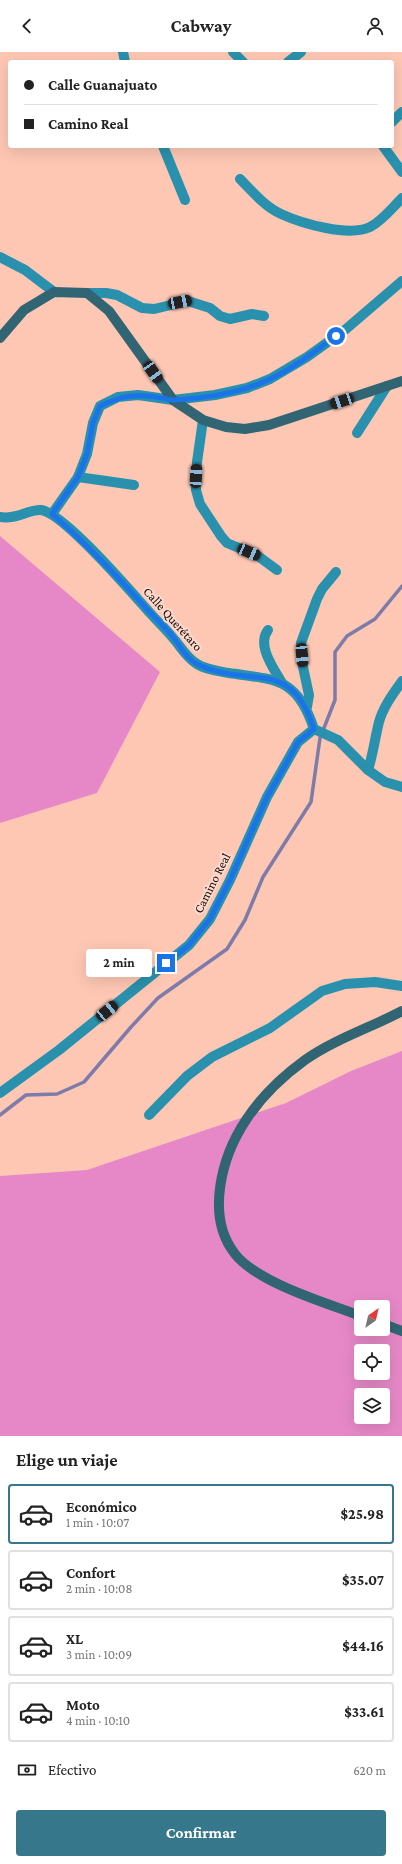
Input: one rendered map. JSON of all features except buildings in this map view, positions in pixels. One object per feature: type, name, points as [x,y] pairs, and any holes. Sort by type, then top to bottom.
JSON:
[{"type":"main road","points":[[0,338],[24,310],[54,292],[88,293],[109,311],[173,400],[203,420],[226,427],[245,429],[269,425],[402,381]]},
{"type":"main road","points":[[354,1313],[297,1292],[261,1275],[235,1254],[224,1234],[218,1207],[222,1176],[232,1146],[245,1121],[256,1106],[286,1076],[306,1060],[345,1038],[402,1011]]},
{"type":"main road","points":[[390,1327],[402,1331]]},
{"type":"street","points":[[232,52],[241,60]]},
{"type":"street","points":[[291,60],[301,52]]},
{"type":"street","points":[[394,120],[402,112]]},
{"type":"street","points":[[164,148],[185,200]]},
{"type":"street","points":[[384,148],[402,172]]},
{"type":"street","points":[[240,179],[263,202],[281,214],[322,228],[354,231],[370,227],[380,220],[402,198]]},
{"type":"street","points":[[0,257],[25,270],[54,292]]},
{"type":"street","points":[[0,517],[13,518],[40,510],[52,514],[78,477],[87,454],[93,423],[100,406],[118,397],[138,395],[173,400],[215,395],[247,388],[270,379],[307,357],[346,329],[402,281]]},
{"type":"street","points":[[88,293],[106,293],[117,295],[142,308],[154,309],[188,301],[210,308],[220,316],[230,319],[252,314],[264,316]]},
{"type":"street","points":[[357,433],[387,386]]},
{"type":"street","points":[[203,420],[197,462],[196,490],[200,504],[227,543],[258,556],[277,570]]},
{"type":"street","points":[[78,477],[134,485]]},
{"type":"street","name":"Calle Querétaro","points":[[52,514],[102,560],[173,637],[185,656],[199,665],[218,671],[276,680],[288,686],[307,707],[314,729]]},
{"type":"street","points":[[307,707],[310,695],[303,667],[301,643],[317,599],[322,589],[336,572]]},
{"type":"street","points":[[268,630],[265,641],[267,660],[282,683]]},
{"type":"street","points":[[368,770],[374,750],[379,721],[387,702],[402,681]]},
{"type":"street","points":[[314,729],[338,740],[368,770],[385,782],[402,787]]},
{"type":"street","name":"Camino Real","points":[[0,1093],[59,1050],[189,945],[210,919],[230,880],[267,797],[298,742],[314,729]]},
{"type":"street","points":[[149,1116],[187,1076],[212,1057],[270,1028],[322,990],[345,984],[375,982],[402,986]]},
{"type":"shaded area","points":[[0,536],[160,672],[97,793],[0,823]]},
{"type":"shaded area","points":[[402,1051],[402,1436],[0,1436],[0,1176],[87,1170],[286,1103],[351,1071]]},
{"type":"waterway","points":[[0,1115],[26,1095],[57,1094],[84,1082],[158,998],[227,949],[245,920],[263,877],[311,802],[320,738],[335,700],[335,652],[347,636],[375,619],[402,586]]},
{"type":"route","points":[[166,963],[189,945],[210,919],[230,880],[267,797],[298,742],[307,733],[314,729],[307,707],[288,686],[276,680],[218,671],[199,665],[185,656],[173,637],[102,560],[52,514],[78,477],[87,454],[93,423],[100,406],[118,397],[138,395],[173,400],[215,395],[247,388],[270,379],[307,357],[336,336]]}]
